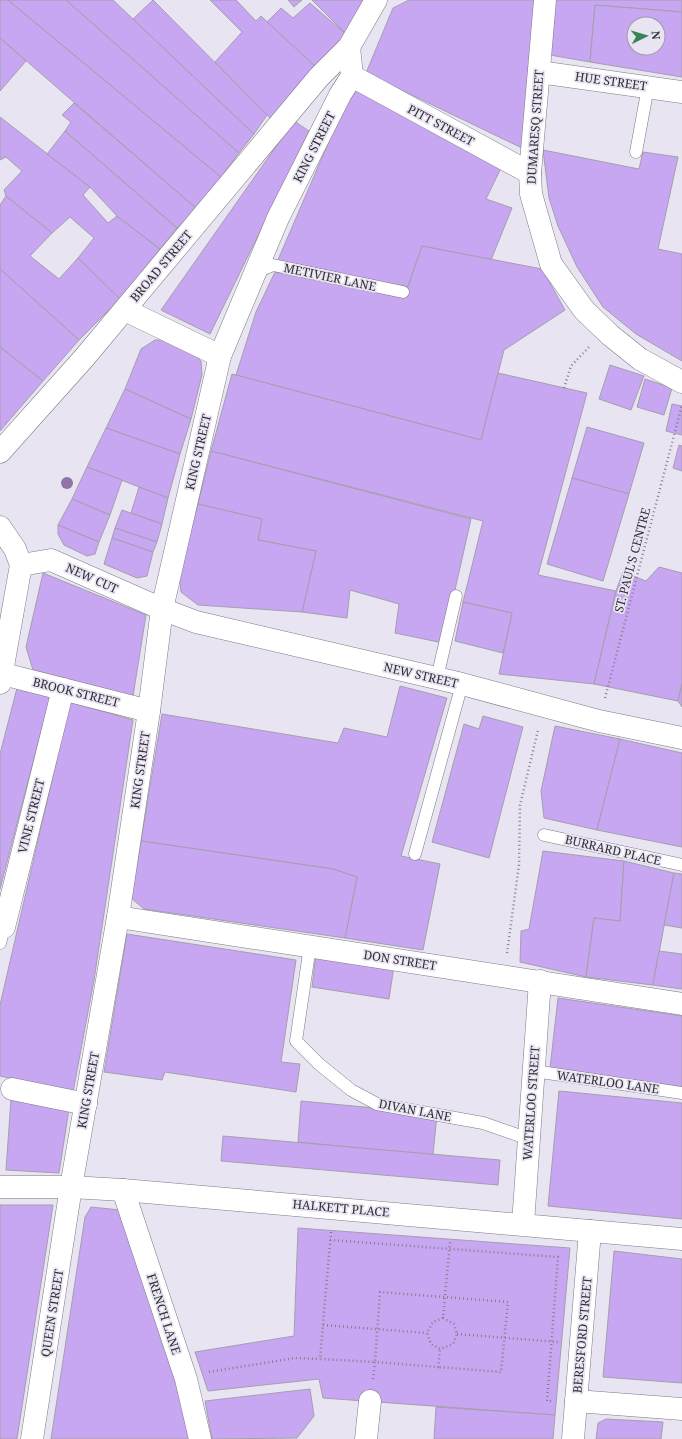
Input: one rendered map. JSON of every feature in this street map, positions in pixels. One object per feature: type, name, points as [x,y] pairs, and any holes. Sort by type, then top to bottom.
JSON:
[{"type":"street","name":"BROAD STREET","points":[[0,452],[125,310],[319,77],[349,47],[376,0]]},
{"type":"street","name":"DUMARESQ STREET","points":[[545,0],[530,173],[531,194],[551,264],[584,310],[610,335],[640,359],[682,382]]},
{"type":"street","points":[[349,47],[352,76]]},
{"type":"street","name":"HUE STREET","points":[[539,72],[682,92]]},
{"type":"street","name":"PITT STREET","points":[[352,76],[530,173]]},
{"type":"street","name":"KING STREET","points":[[71,1187],[118,917],[149,711],[162,609],[220,356],[278,218],[340,95],[352,76]]},
{"type":"street","points":[[125,310],[220,356]]},
{"type":"street","points":[[0,527],[15,549],[21,565],[1,678]]},
{"type":"street","name":"NEW CUT","points":[[21,565],[51,560],[162,609]]},
{"type":"street","name":"NEW STREET","points":[[162,609],[196,622],[462,684],[600,721],[682,738]]},
{"type":"street","name":"BROOK STREET","points":[[1,678],[95,696],[149,711]]},
{"type":"street","name":"VINE STREET","points":[[2,935],[63,689]]},
{"type":"street","name":"DON STREET","points":[[118,917],[682,1004]]},
{"type":"street","name":"WATERLOO STREET","points":[[523,1224],[540,981]]},
{"type":"street","points":[[12,1089],[86,1104]]},
{"type":"street","name":"HALKETT PLACE","points":[[0,1187],[71,1187],[123,1190],[682,1239]]},
{"type":"street","name":"QUEEN STREET","points":[[32,1439],[71,1187]]},
{"type":"street","name":"FRENCH LANE","points":[[123,1190],[186,1379],[200,1439]]},
{"type":"street","name":"BERESFORD STREET","points":[[573,1439],[590,1231]]},
{"type":"street","points":[[366,1439],[370,1401]]},
{"type":"street","points":[[576,1401],[682,1409]]},
{"type":"lane","points":[[636,152],[648,87]]},
{"type":"lane","name":"METIVIER LANE","points":[[258,266],[266,268],[273,265],[403,292]]},
{"type":"lane","points":[[437,678],[456,596]]},
{"type":"lane","points":[[415,854],[462,684]]},
{"type":"lane","name":"BURRARD PLACE","points":[[544,834],[682,865]]},
{"type":"lane","name":"DIVAN LANE","points":[[310,946],[296,1041],[319,1064],[351,1090],[377,1104],[483,1123],[529,1139]]},
{"type":"lane","name":"WATERLOO LANE","points":[[534,1071],[682,1093]]},
{"type":"path","points":[[564,388],[571,366],[592,344],[610,335]]},
{"type":"path","name":"ST. PAUL'S CENTRE","points":[[600,721],[682,405]]},
{"type":"path","points":[[504,976],[520,865],[520,805],[544,706]]},
{"type":"path","points":[[320,1359],[333,1208]]},
{"type":"path","points":[[443,1318],[449,1248],[454,1218]]},
{"type":"path","points":[[330,1240],[558,1257],[547,1401],[576,1401]]},
{"type":"path","points":[[186,1379],[202,1373],[295,1358],[375,1362],[501,1372],[508,1302],[380,1292],[375,1362],[370,1401]]},
{"type":"path","points":[[440,1350],[431,1344],[427,1333],[433,1322],[443,1318]]},
{"type":"path","points":[[440,1350],[453,1344],[457,1334],[454,1324],[443,1318]]},
{"type":"path","points":[[323,1325],[427,1333]]},
{"type":"path","points":[[457,1334],[581,1344]]},
{"type":"path","points":[[438,1367],[440,1350]]},
{"type":"building","points":[[0,0],[8,0],[221,177],[197,209],[0,38]]},
{"type":"building","points":[[8,0],[66,0],[239,153],[221,177]]},
{"type":"building","points":[[66,0],[113,0],[254,134],[239,153]]},
{"type":"building","points":[[153,0],[267,115],[254,134],[133,19]]},
{"type":"building","points":[[210,0],[236,0],[256,21],[261,16],[315,66],[271,119],[215,62],[242,32]]},
{"type":"building","points":[[288,0],[302,0],[294,7]]},
{"type":"building","points":[[312,0],[363,0],[351,35],[348,36]]},
{"type":"building","points":[[409,0],[537,0],[524,149],[366,73],[393,8]]},
{"type":"building","points":[[555,0],[682,0],[682,12],[595,5],[590,62],[550,55]]},
{"type":"building","points":[[310,3],[348,36],[315,66],[267,22],[281,8],[293,18]]},
{"type":"building","points":[[595,5],[682,12],[682,77],[590,62]]},
{"type":"building","points":[[0,38],[26,61],[0,91]]},
{"type":"building","points":[[356,88],[501,168],[486,199],[512,208],[491,260],[422,246],[408,287],[277,262],[337,123]]},
{"type":"building","points":[[74,103],[197,209],[177,228],[65,131],[71,122],[62,115]]},
{"type":"building","points":[[0,117],[90,187],[83,195],[108,223],[117,216],[160,249],[120,299],[78,258],[94,238],[70,217],[52,233],[6,196],[4,190],[22,171],[6,157],[0,160]]},
{"type":"building","points":[[294,121],[309,131],[210,334],[161,310]]},
{"type":"building","points":[[65,131],[177,228],[160,249],[117,216],[90,187],[47,154]]},
{"type":"building","points":[[543,150],[639,169],[643,152],[678,157],[658,249],[682,254],[682,361],[636,334],[603,307],[577,267],[558,226],[549,198]]},
{"type":"building","points":[[6,196],[52,233],[30,256],[59,279],[78,258],[120,299],[79,340],[0,269],[0,205]]},
{"type":"building","points":[[422,246],[542,269],[565,310],[504,350],[481,440],[236,375],[256,312],[275,272],[404,298]]},
{"type":"building","points":[[0,269],[79,340],[43,381],[0,347]]},
{"type":"building","points":[[155,340],[166,340],[196,356],[201,361],[202,375],[191,419],[125,389],[141,349]]},
{"type":"building","points":[[0,347],[43,381],[0,431]]},
{"type":"building","points":[[610,365],[644,376],[631,410],[599,399]]},
{"type":"building","points":[[498,373],[587,393],[538,575],[616,591],[594,684],[499,674],[512,613],[463,602],[483,521],[211,451],[232,374],[481,440]]},
{"type":"building","points":[[645,379],[672,388],[664,415],[637,407]]},
{"type":"building","points":[[125,389],[191,419],[180,454],[106,428]]},
{"type":"building","points":[[672,404],[682,406],[682,435],[666,431]]},
{"type":"building","points":[[587,427],[644,443],[629,494],[572,478]]},
{"type":"building","points":[[106,428],[180,454],[168,498],[87,467]]},
{"type":"building","points":[[679,445],[682,446],[682,471],[673,468]]},
{"type":"building","points":[[211,451],[471,519],[443,643],[395,633],[399,604],[350,590],[347,618],[302,612],[316,551],[258,540],[262,519],[198,504]]},
{"type":"building","points":[[87,467],[122,480],[110,515],[72,499]]},
{"type":"building","points":[[572,478],[629,494],[603,581],[547,564]]},
{"type":"building","points":[[139,487],[168,498],[162,524],[131,513]]},
{"type":"building","points":[[72,499],[110,515],[99,542],[58,525]]},
{"type":"building","points":[[198,504],[262,519],[258,540],[316,551],[302,612],[198,605],[181,592],[179,572]]},
{"type":"building","points":[[122,510],[162,524],[157,542],[115,528]]},
{"type":"building","points":[[58,525],[99,542],[95,554],[87,556],[64,545],[58,534]]},
{"type":"building","points":[[115,528],[157,542],[153,552],[112,538]]},
{"type":"building","points":[[112,538],[153,552],[147,576],[137,578],[104,564]]},
{"type":"building","points":[[659,567],[682,573],[682,684],[678,701],[594,684],[616,591],[623,572],[646,581]]},
{"type":"building","points":[[43,573],[146,615],[133,696],[33,670],[26,647]]},
{"type":"building","points":[[463,602],[512,613],[503,653],[455,641]]},
{"type":"building","points":[[682,684],[682,707],[678,701]]},
{"type":"building","points":[[400,686],[447,698],[401,856],[440,864],[423,950],[345,938],[357,877],[333,869],[141,841],[162,714],[338,743],[344,728],[387,737]]},
{"type":"building","points":[[17,688],[50,697],[0,889],[0,754]]},
{"type":"building","points":[[70,702],[133,720],[94,980],[73,1092],[0,1076],[0,1005]]},
{"type":"building","points":[[483,716],[523,727],[489,858],[432,842],[464,724],[479,729]]},
{"type":"building","points":[[555,726],[620,739],[597,830],[544,818],[541,791]]},
{"type":"building","points":[[620,739],[682,753],[682,847],[597,830]]},
{"type":"building","points":[[141,841],[333,869],[357,877],[345,938],[144,909],[131,898]]},
{"type":"building","points":[[543,851],[624,861],[620,921],[594,918],[586,977],[520,962],[521,931],[529,929]]},
{"type":"building","points":[[624,861],[674,873],[653,985],[586,977],[594,918],[620,921]]},
{"type":"building","points":[[674,873],[682,874],[682,928],[664,925]]},
{"type":"building","points":[[127,934],[296,960],[281,1062],[300,1064],[296,1092],[165,1072],[162,1080],[104,1072]]},
{"type":"building","points":[[659,951],[682,954],[682,989],[653,985]]},
{"type":"building","points":[[316,954],[394,966],[389,999],[312,987]]},
{"type":"building","points":[[558,998],[682,1016],[682,1087],[550,1068]]},
{"type":"building","points":[[559,1091],[682,1103],[682,1219],[548,1206]]},
{"type":"building","points":[[11,1099],[69,1109],[59,1173],[6,1170]]},
{"type":"building","points":[[301,1101],[437,1114],[433,1155],[298,1142]]},
{"type":"building","points":[[223,1136],[500,1160],[498,1185],[221,1161]]},
{"type":"building","points":[[0,1205],[53,1205],[17,1439],[0,1439]]},
{"type":"building","points":[[91,1207],[120,1210],[186,1414],[191,1439],[51,1439],[85,1217]]},
{"type":"building","points":[[298,1228],[570,1248],[555,1415],[323,1398],[319,1379],[208,1391],[195,1352],[294,1336]]},
{"type":"building","points":[[614,1251],[682,1259],[682,1383],[603,1377]]},
{"type":"building","points":[[310,1389],[314,1416],[297,1438],[212,1439],[205,1401]]},
{"type":"building","points":[[436,1407],[555,1415],[553,1439],[434,1439]]},
{"type":"building","points":[[606,1419],[663,1422],[661,1439],[596,1439],[598,1423]]}]
